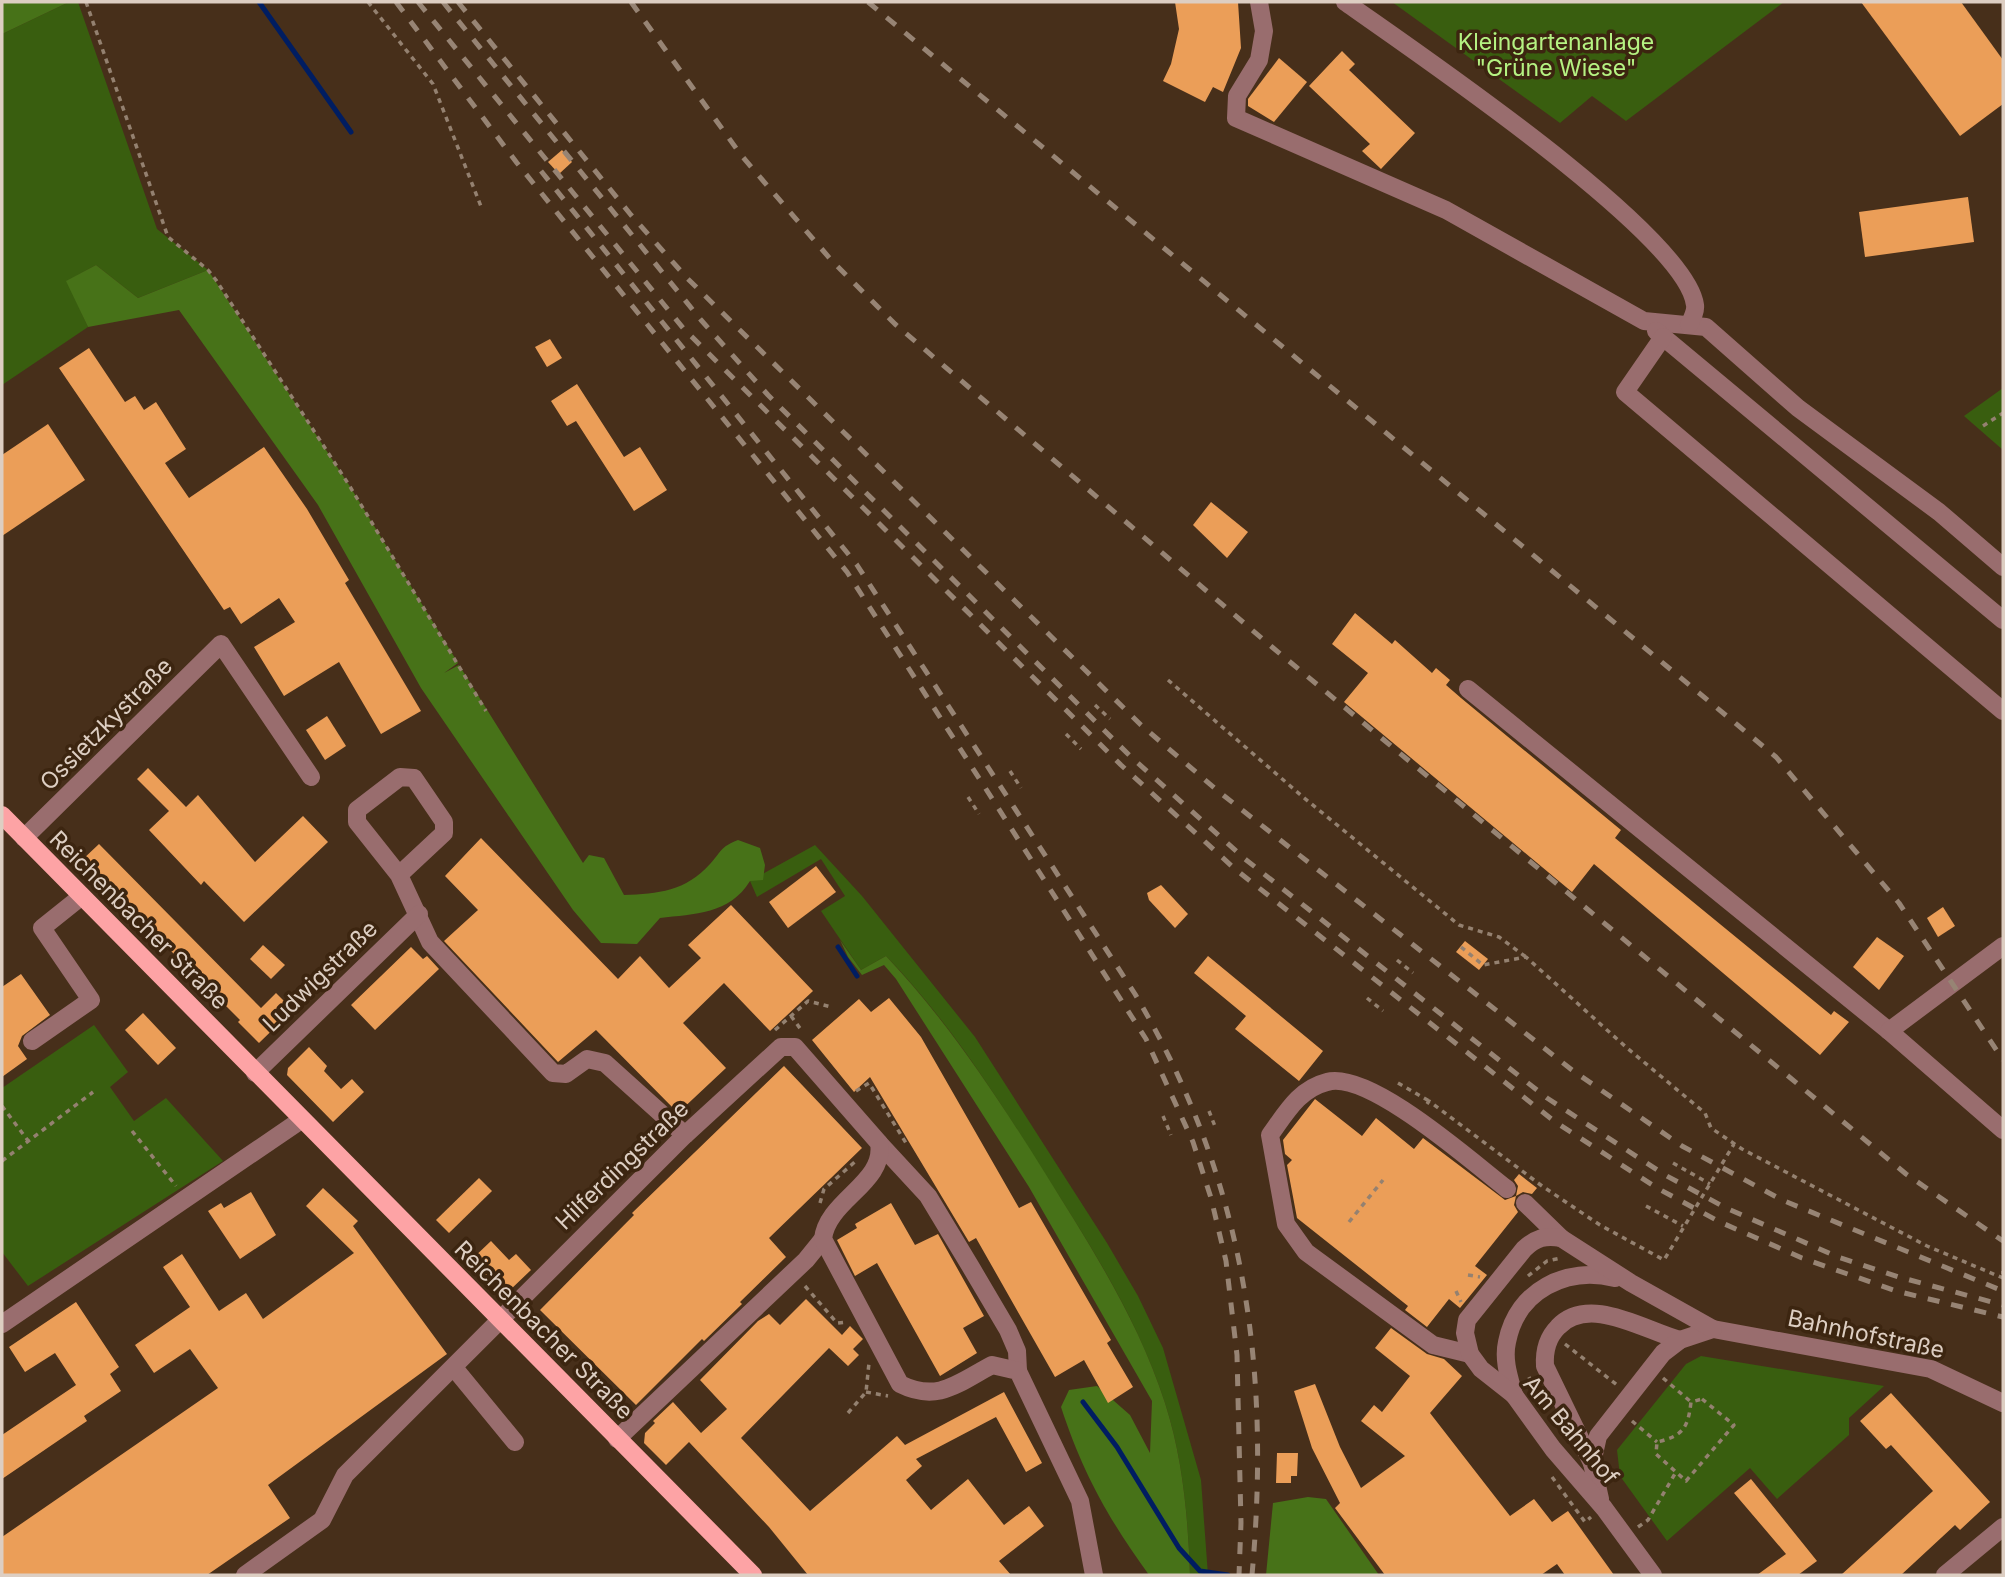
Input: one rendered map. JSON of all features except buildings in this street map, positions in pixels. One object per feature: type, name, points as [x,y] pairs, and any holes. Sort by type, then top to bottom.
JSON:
[{"type":"main road","name":"Reichenbacher Straße","points":[[2,815],[753,1575]]},
{"type":"street","points":[[1258,2],[1264,31],[1259,60],[1237,96],[1236,118],[1446,209],[1644,321],[2003,620]]},
{"type":"street","points":[[1345,2],[1620,207],[1668,257],[1689,288],[1696,307],[1689,325]]},
{"type":"street","points":[[1644,321],[1706,327],[1798,408],[1939,512],[2003,567]]},
{"type":"street","points":[[1663,337],[1625,392],[2003,711]]},
{"type":"street","name":"Ossietzkystraße","points":[[24,838],[222,645],[312,777]]},
{"type":"street","points":[[1468,689],[1889,1031],[2003,1130]]},
{"type":"street","points":[[399,874],[444,834],[444,822],[414,778],[400,777],[357,810],[357,822],[399,874],[430,942],[553,1073],[566,1074],[586,1059],[605,1063],[685,1135]]},
{"type":"street","points":[[32,1041],[90,1000],[42,928],[82,896]]},
{"type":"street","name":"Ludwigstraße","points":[[255,1073],[419,914]]},
{"type":"street","points":[[1889,1031],[2001,955]]},
{"type":"street","name":"Hilferdingstraße","points":[[245,1575],[321,1520],[345,1475],[455,1369],[499,1320],[685,1135],[781,1047],[795,1047],[879,1143]]},
{"type":"street","points":[[1507,1189],[1416,1119],[1378,1094],[1347,1081],[1328,1081],[1308,1089],[1294,1101],[1270,1135],[1278,1195],[1286,1224],[1306,1252],[1433,1345],[1469,1354],[1465,1333],[1468,1320],[1493,1286],[1534,1240],[1548,1235],[1561,1238]]},
{"type":"street","points":[[2,1324],[301,1119]]},
{"type":"street","points":[[879,1143],[881,1156],[873,1170],[831,1214],[824,1225],[823,1238],[900,1384],[918,1392],[940,1392],[992,1365],[1018,1371]]},
{"type":"street","points":[[879,1143],[928,1196],[1009,1330],[1017,1351],[1018,1371],[1080,1501],[1094,1575]]},
{"type":"street","points":[[1525,1203],[1561,1238],[1631,1283],[1713,1329]]},
{"type":"street","points":[[617,1439],[806,1260],[823,1238]]},
{"type":"street","points":[[1514,1395],[1506,1366],[1506,1345],[1522,1310],[1533,1296],[1555,1280],[1578,1273],[1599,1274],[1631,1283]]},
{"type":"street","points":[[1592,1464],[1545,1366],[1544,1352],[1552,1333],[1573,1316],[1598,1313],[1680,1340]]},
{"type":"street","name":"Am Bahnhof","points":[[1604,1508],[1595,1488],[1592,1464],[1598,1436],[1663,1353],[1680,1340],[1713,1329]]},
{"type":"street","name":"Bahnhofstraße","points":[[1713,1329],[1931,1369],[2003,1403]]},
{"type":"street","name":"Am Bahnhof","points":[[1469,1354],[1481,1369],[1514,1395],[1553,1450],[1604,1508],[1653,1575]]},
{"type":"street","points":[[455,1369],[515,1441]]},
{"type":"street","points":[[1945,1575],[2003,1527]]},
{"type":"path","points":[[86,2],[168,236],[216,280],[349,485],[486,711]]},
{"type":"path","points":[[368,2],[433,84],[482,209]]},
{"type":"path","points":[[1983,426],[2003,413]]},
{"type":"path","points":[[1168,680],[1303,797],[1459,925],[1499,937],[1526,957],[1705,1113],[1711,1128],[1734,1144],[1927,1246],[2003,1275]]},
{"type":"path","points":[[1095,705],[1110,719]]},
{"type":"path","points":[[1066,734],[1081,749]]},
{"type":"path","points":[[1010,771],[1021,788]]},
{"type":"path","points":[[968,797],[979,814]]},
{"type":"path","points":[[1461,947],[1483,965],[1526,957]]},
{"type":"path","points":[[1397,960],[1413,973]]},
{"type":"path","points":[[1367,998],[1383,1011]]},
{"type":"path","points":[[851,1094],[869,1083],[912,1155]]},
{"type":"path","points":[[1398,1083],[1429,1101],[1542,1186],[1600,1225],[1664,1261],[1734,1144]]},
{"type":"path","points":[[2,1161],[93,1092]]},
{"type":"path","points":[[1416,1119],[1429,1101]]},
{"type":"path","points":[[2,1106],[29,1142]]},
{"type":"path","points":[[1209,1111],[1216,1129]]},
{"type":"path","points":[[1163,1116],[1171,1135]]},
{"type":"path","points":[[132,1131],[187,1199]]},
{"type":"path","points":[[1673,1163],[1710,1184]]},
{"type":"path","points":[[1349,1222],[1362,1211],[1383,1180]]},
{"type":"path","points":[[1646,1206],[1683,1226]]},
{"type":"path","points":[[1468,1275],[1483,1278]]},
{"type":"path","points":[[1456,1291],[1462,1304]]},
{"type":"path","points":[[866,1392],[892,1397]]},
{"type":"path","points":[[1680,1392],[1691,1402]]},
{"type":"path","points":[[1657,1442],[1656,1454],[1686,1481],[1734,1425],[1702,1399],[1691,1402]]},
{"type":"path","points":[[1657,1442],[1676,1438],[1689,1422],[1691,1402]]},
{"type":"path","points":[[1646,1432],[1657,1442]]},
{"type":"path","points":[[1625,1536],[1648,1520],[1676,1472]]},
{"type":"green space","points":[[2,2],[69,2],[2,34]]},
{"type":"green space","points":[[69,2],[78,2],[157,229],[208,270],[138,298],[96,265],[67,281],[88,327],[2,385],[2,34]]},
{"type":"green space","name":"Kleingartenanlage \"Grüne Wiese\"","points":[[1392,2],[1784,2],[1626,121],[1592,96],[1560,123]]},
{"type":"green space","points":[[96,265],[138,298],[208,270],[349,485],[458,663],[444,673],[459,665],[583,863],[589,855],[604,858],[624,895],[648,894],[671,889],[691,880],[710,864],[724,847],[738,840],[760,848],[765,865],[763,880],[750,881],[742,892],[722,906],[698,913],[660,918],[637,944],[601,943],[573,910],[421,688],[318,505],[179,310],[88,327],[66,281]]},
{"type":"green space","points":[[2003,388],[2003,450],[1964,416]]},
{"type":"green space","points":[[815,845],[862,896],[975,1037],[1138,1296],[1163,1348],[1201,1480],[1208,1575],[1190,1575],[1186,1510],[1176,1445],[1165,1403],[1141,1342],[1097,1257],[990,1088],[930,1006],[886,956],[861,970],[821,911],[845,896],[821,859],[757,897],[750,881]]},
{"type":"green space","points":[[840,940],[861,970],[886,956],[930,1006],[1009,1116],[1112,1284],[1154,1372],[1171,1424],[1184,1488],[1190,1575],[1149,1575],[1098,1495],[1078,1454],[1061,1407],[1069,1390],[1097,1386],[1130,1415],[1150,1453],[1152,1401],[1029,1187],[896,979],[884,965],[862,975],[848,957]]},
{"type":"green space","points":[[94,1025],[128,1072],[110,1087],[134,1121],[166,1098],[223,1161],[28,1286],[2,1252],[2,1088]]},
{"type":"green space","points":[[1701,1356],[1884,1386],[1849,1418],[1849,1435],[1777,1499],[1750,1468],[1667,1541],[1620,1476],[1617,1450],[1686,1364]]},
{"type":"green space","points":[[1308,1497],[1326,1499],[1379,1575],[1266,1575],[1273,1503]]},
{"type":"waterway","points":[[259,2],[351,132]]},
{"type":"waterway","points":[[838,947],[857,976]]},
{"type":"waterway","points":[[1083,1402],[1117,1447],[1179,1548],[1200,1571],[1228,1575]]},
{"type":"railway","points":[[396,2],[517,163],[847,572],[1146,1039],[1193,1142],[1211,1198],[1226,1261],[1237,1355],[1241,1523],[1239,1575]]},
{"type":"railway","points":[[418,2],[683,328],[1121,765],[1235,869],[1554,1121],[1657,1188],[1720,1222],[1802,1258],[1896,1291],[2003,1317]]},
{"type":"railway","points":[[443,2],[701,320],[768,395],[1130,756],[1245,859],[1547,1098],[1665,1175],[1726,1208],[1838,1257],[1899,1277],[2003,1305]]},
{"type":"railway","points":[[458,2],[631,215],[687,278],[1141,725],[1218,791],[1572,1070],[1682,1146],[1782,1200],[2003,1291]]},
{"type":"railway","points":[[631,2],[741,155],[832,261],[895,324],[1272,647],[1906,1174],[2003,1241]]},
{"type":"railway","points":[[868,2],[1776,757],[1899,903],[2003,1060]]},
{"type":"railway","points":[[541,171],[857,565],[1135,994],[1172,1063],[1202,1133],[1225,1203],[1242,1274],[1252,1347],[1257,1421],[1257,1497],[1252,1575]]}]
